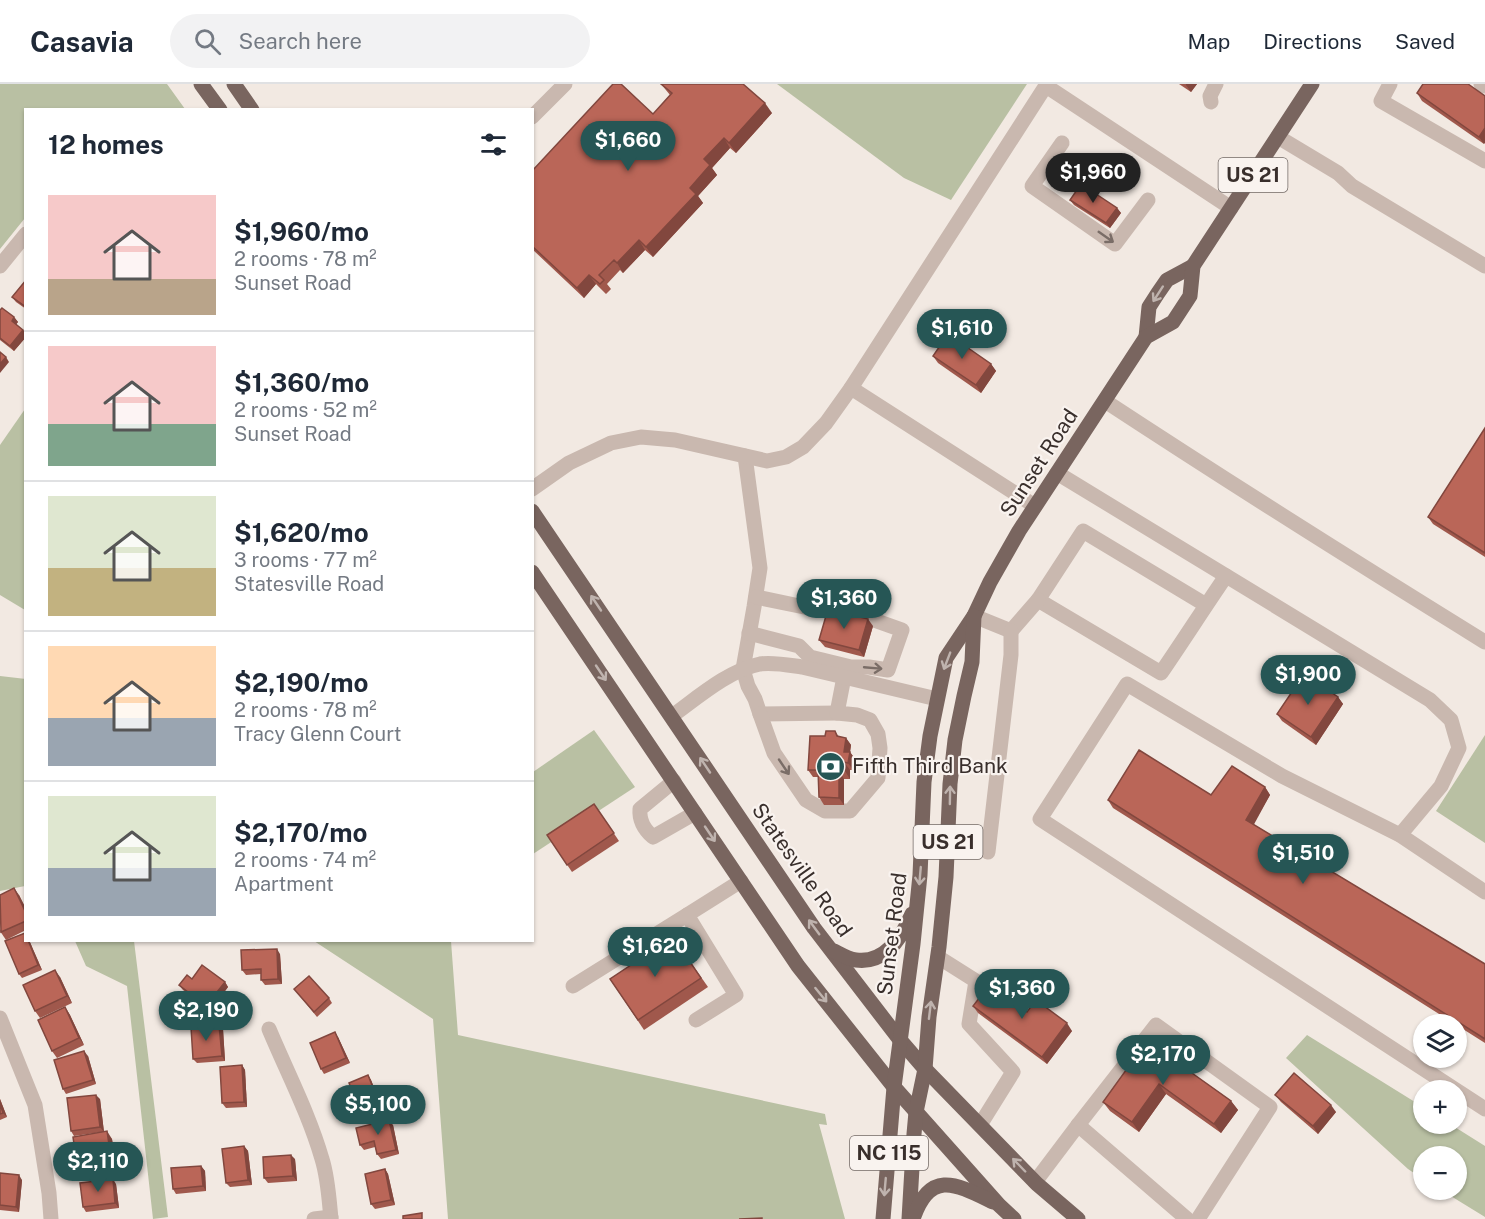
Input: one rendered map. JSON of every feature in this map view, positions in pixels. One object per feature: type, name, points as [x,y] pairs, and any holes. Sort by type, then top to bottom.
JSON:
[{"type":"main road","points":[[201,84],[219,108]]},
{"type":"main road","points":[[234,84],[251,108]]},
{"type":"main road","name":"Sunset Road","points":[[894,1087],[918,901],[924,825],[924,782],[930,736],[946,658],[974,615],[1004,555],[1146,338],[1173,322],[1190,296],[1193,266],[1312,84]]},
{"type":"main road","name":"Sunset Road","points":[[1146,338],[1149,307],[1158,293],[1167,280],[1193,266]]},
{"type":"main road","name":"Statesville Road","points":[[534,514],[814,928],[900,1040],[925,1069],[1035,1182],[1078,1219]]},
{"type":"main road","points":[[534,575],[798,966],[894,1087],[1014,1219]]},
{"type":"main road","name":"Sunset Road","points":[[925,1069],[946,877],[950,784],[955,740],[972,662],[974,615]]},
{"type":"main road","points":[[831,950],[857,960],[883,954],[905,930],[918,901]]},
{"type":"main road","name":"NC 115","points":[[911,1219],[916,1112],[925,1069]]},
{"type":"main road","name":"NC 115","points":[[883,1219],[894,1087]]},
{"type":"main road","points":[[911,1219],[928,1192],[939,1185],[950,1184],[999,1205]]},
{"type":"street","points":[[534,115],[565,84]]},
{"type":"street","points":[[1210,102],[1210,96],[1216,84]]},
{"type":"street","points":[[1390,84],[1381,101],[1485,161]]},
{"type":"street","points":[[1481,84],[1485,86]]},
{"type":"street","points":[[534,488],[569,463],[610,442],[641,437],[675,440],[767,461],[786,457],[803,447],[826,423],[851,388],[1046,85],[1231,208]]},
{"type":"street","points":[[1278,137],[1338,173],[1352,186],[1485,266]]},
{"type":"street","points":[[1062,143],[1032,186],[1115,244],[1148,200]]},
{"type":"street","points":[[0,266],[24,236]]},
{"type":"street","points":[[851,388],[1035,506]]},
{"type":"street","points":[[1105,401],[1267,506],[1485,642]]},
{"type":"street","points":[[745,456],[760,568],[743,669],[774,753],[806,800],[825,811],[850,811],[878,778],[880,748],[878,734],[870,720],[857,715],[837,713],[760,714]]},
{"type":"street","points":[[1057,473],[1430,700],[1451,720],[1459,748],[1440,786],[1400,835]]},
{"type":"street","points":[[988,852],[1011,655],[1011,632],[1038,600],[1083,531],[1206,605]]},
{"type":"street","points":[[1038,600],[1161,674],[1226,576]]},
{"type":"street","points":[[750,633],[799,646],[810,657],[851,667],[888,669],[902,630],[857,614],[809,608],[756,597]]},
{"type":"street","points":[[974,615],[1011,632]]},
{"type":"street","points":[[672,716],[719,682],[743,669],[761,664],[802,667],[937,699]]},
{"type":"street","points":[[837,713],[844,677]]},
{"type":"street","points":[[1485,892],[1400,835],[1282,776],[1127,684],[1040,819],[1485,1109]]},
{"type":"street","points":[[674,781],[640,809],[641,823],[653,837],[695,813]]},
{"type":"street","points":[[573,986],[741,881]]},
{"type":"street","points":[[687,915],[736,994],[696,1020]]},
{"type":"street","points":[[938,957],[976,981],[969,1024],[1013,1071],[980,1125]]},
{"type":"street","points":[[0,1017],[35,1105],[51,1219]]},
{"type":"street","points":[[1035,1182],[1156,1025],[1270,1107],[1198,1219]]},
{"type":"street","points":[[268,1029],[308,1120],[322,1161],[331,1218],[314,1219]]},
{"type":"street","points":[[1078,1125],[1186,1219]]},
{"type":"green space","points":[[0,84],[167,84],[184,108],[24,108],[24,219],[0,249]]},
{"type":"green space","points":[[777,84],[1027,84],[951,200],[904,178]]},
{"type":"green space","points":[[24,410],[24,609],[0,595],[0,445]]},
{"type":"green space","points":[[0,676],[24,679],[24,886],[0,891]]},
{"type":"green space","points":[[594,730],[635,787],[534,853],[534,771]]},
{"type":"green space","points":[[1485,735],[1485,843],[1436,811]]},
{"type":"green space","points":[[75,942],[134,942],[168,1217],[153,1219],[127,986],[86,966]]},
{"type":"green space","points":[[316,942],[451,942],[458,1035],[825,1114],[827,1125],[819,1124],[845,1219],[448,1219],[433,1019]]},
{"type":"green space","points":[[1307,1035],[1413,1101],[1413,1134],[1466,1134],[1485,1146],[1485,1217],[1457,1200],[1467,1200],[1467,1146],[1413,1146],[1413,1172],[1286,1058]]},
{"type":"building","points":[[613,84],[621,84],[653,114],[672,93],[661,84],[743,84],[765,103],[729,143],[724,138],[704,159],[710,165],[690,188],[696,194],[646,247],[639,240],[617,263],[614,260],[599,275],[604,280],[600,284],[589,275],[577,288],[534,248],[534,169]]},
{"type":"building","points":[[1423,84],[1468,84],[1485,96],[1485,128],[1479,137],[1417,93]]},
{"type":"building","points":[[1081,184],[1117,208],[1106,223],[1070,200]]},
{"type":"building","points":[[24,282],[24,306],[12,297]]},
{"type":"building","points":[[2,308],[14,317],[12,321],[23,330],[10,346],[0,338],[0,310]]},
{"type":"building","points":[[948,334],[991,364],[976,385],[933,356]]},
{"type":"building","points":[[0,352],[6,357],[0,364]]},
{"type":"building","points":[[1485,428],[1485,553],[1428,517]]},
{"type":"building","points":[[828,609],[868,619],[859,650],[819,640]]},
{"type":"building","points":[[1304,674],[1338,697],[1311,737],[1277,714]]},
{"type":"building","points":[[826,731],[835,731],[837,736],[846,738],[844,752],[850,752],[848,763],[844,762],[845,771],[839,771],[839,798],[819,797],[818,770],[808,770],[810,736],[825,736]]},
{"type":"building","points":[[1139,750],[1211,795],[1232,766],[1265,787],[1246,820],[1485,964],[1485,1039],[1467,1028],[1467,1014],[1446,1014],[1108,800]]},
{"type":"building","points":[[594,804],[614,833],[567,865],[547,835]]},
{"type":"building","points":[[14,888],[24,909],[24,922],[1,932],[0,895]]},
{"type":"building","points":[[24,933],[24,942],[29,942],[38,965],[19,974],[5,941]]},
{"type":"building","points":[[673,937],[701,978],[638,1020],[610,979]]},
{"type":"building","points":[[277,949],[278,979],[261,980],[261,969],[242,970],[241,950]]},
{"type":"building","points":[[202,965],[225,982],[206,1006],[179,985],[187,975],[192,979]]},
{"type":"building","points":[[55,970],[67,996],[35,1011],[23,985]]},
{"type":"building","points":[[309,976],[329,998],[314,1012],[294,989]]},
{"type":"building","points":[[990,984],[1027,1012],[1036,1000],[1067,1023],[1042,1057],[973,1006]]},
{"type":"building","points":[[65,1007],[79,1038],[52,1051],[38,1020]]},
{"type":"building","points":[[219,1025],[222,1056],[193,1059],[191,1027]]},
{"type":"building","points":[[335,1032],[346,1058],[321,1069],[310,1043]]},
{"type":"building","points":[[1147,1041],[1231,1101],[1214,1124],[1159,1084],[1132,1122],[1103,1102]]},
{"type":"building","points":[[84,1051],[93,1080],[63,1089],[54,1060]]},
{"type":"building","points":[[242,1065],[244,1102],[222,1103],[220,1067]]},
{"type":"building","points":[[1294,1073],[1331,1105],[1313,1126],[1275,1095]]},
{"type":"building","points":[[368,1075],[379,1103],[360,1111],[349,1083]]},
{"type":"building","points":[[96,1095],[100,1127],[71,1131],[67,1098]]},
{"type":"building","points":[[389,1120],[396,1150],[377,1154],[374,1141],[360,1145],[356,1128]]},
{"type":"building","points":[[107,1131],[112,1165],[78,1171],[73,1137]]},
{"type":"building","points":[[244,1146],[248,1180],[226,1183],[222,1149]]},
{"type":"building","points":[[291,1155],[293,1176],[264,1178],[263,1157]]},
{"type":"building","points":[[201,1166],[203,1186],[173,1189],[171,1168]]},
{"type":"building","points":[[385,1169],[391,1200],[371,1204],[365,1174]]},
{"type":"building","points":[[0,1173],[19,1175],[16,1207],[0,1205]]},
{"type":"building","points":[[113,1179],[115,1203],[83,1207],[80,1183]]},
{"type":"building","points":[[422,1213],[422,1219],[403,1219],[403,1216]]},
{"type":"place","name":"Fifth Third Bank","points":[[831,766]]}]
